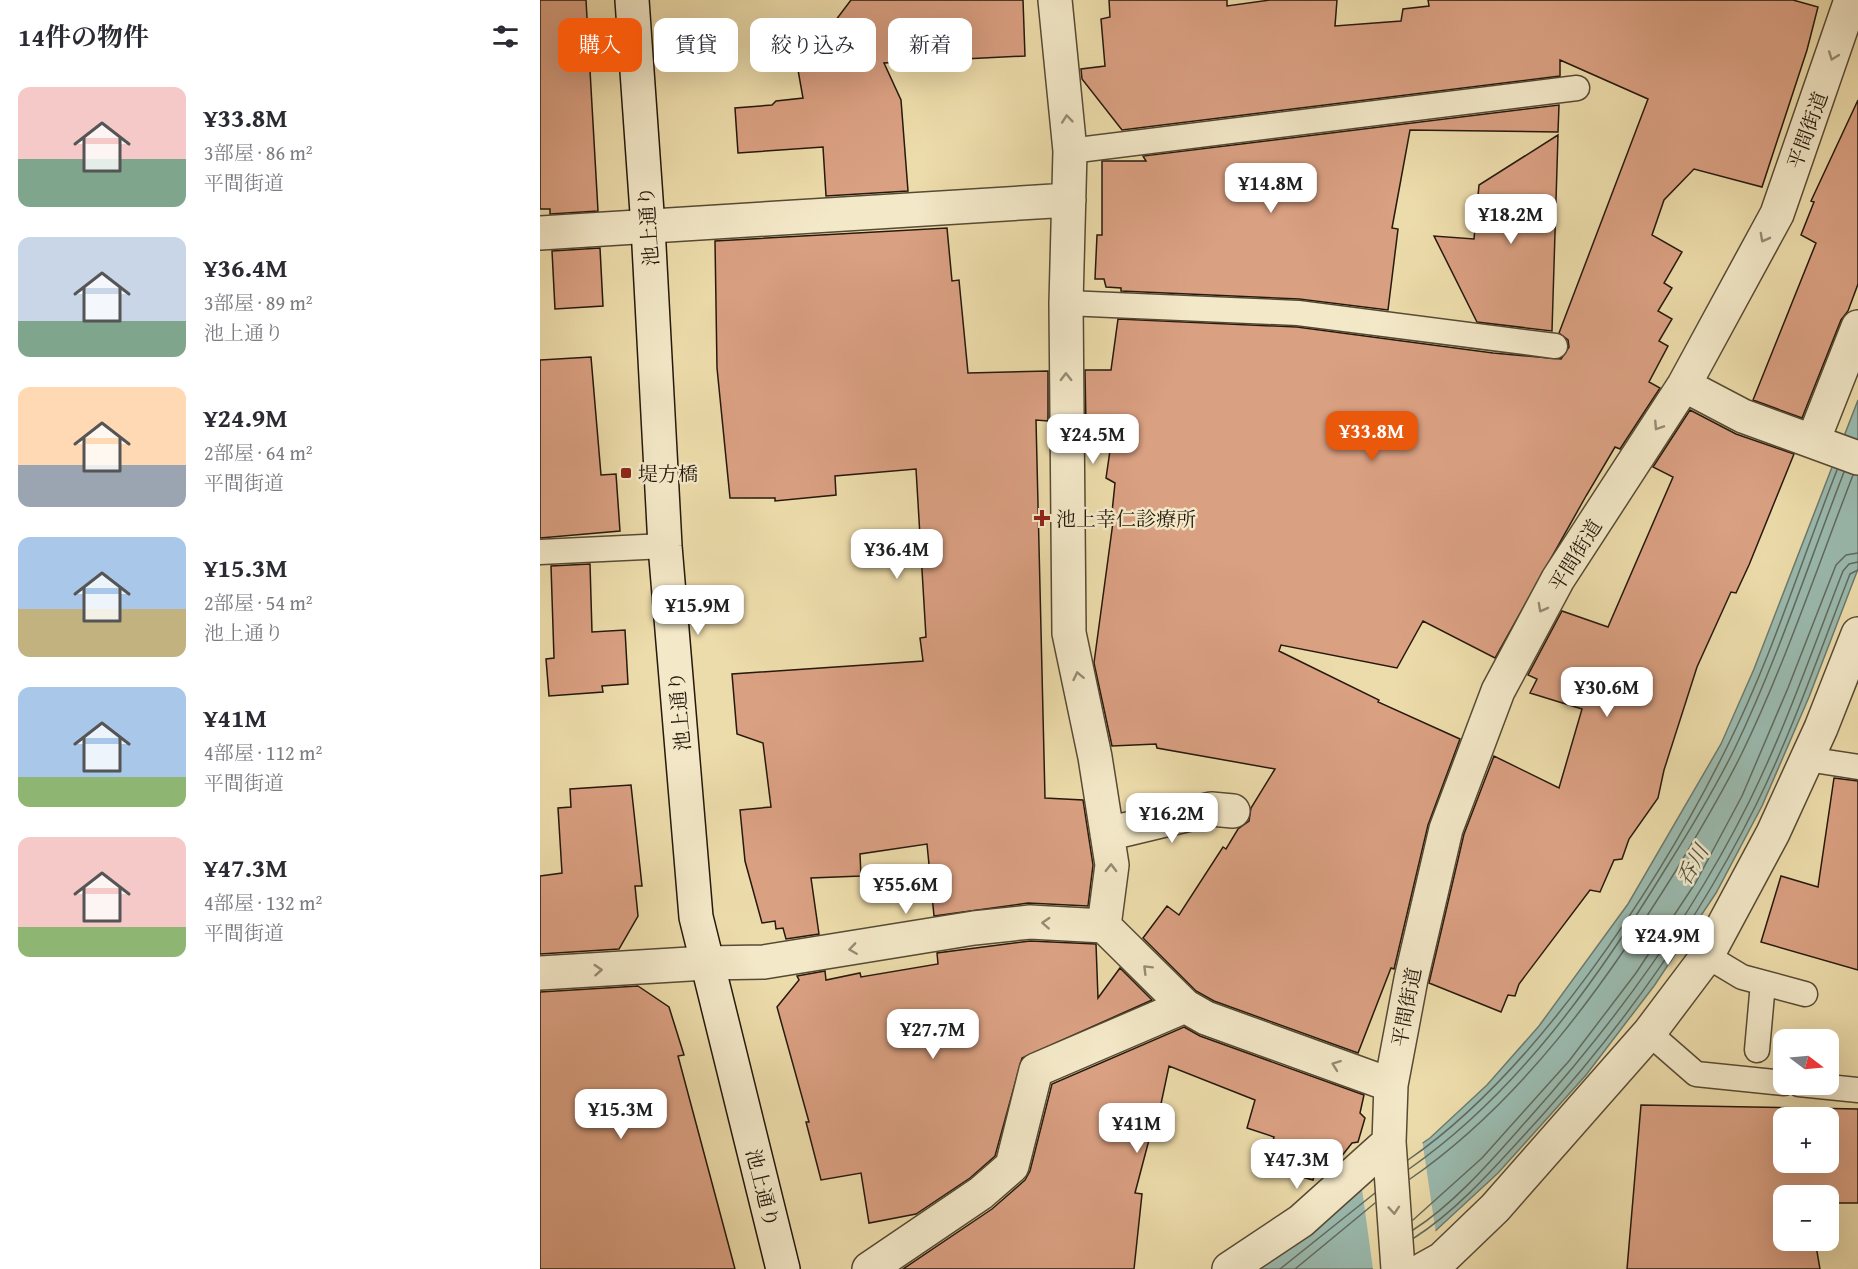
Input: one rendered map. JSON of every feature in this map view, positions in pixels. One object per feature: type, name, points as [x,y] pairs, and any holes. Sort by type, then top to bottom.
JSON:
[{"type":"street","name":"池上通り","points":[[632,0],[648,227],[665,546],[696,917],[783,1269]]},
{"type":"street","points":[[1055,0],[1070,151],[1065,303],[1069,633],[1095,757],[1112,866],[1104,926]]},
{"type":"street","name":"平間街道","points":[[1407,1268],[1390,1147],[1391,1085],[1411,979],[1446,829],[1498,691],[1558,579],[1684,385],[1777,214],[1851,0]]},
{"type":"street","points":[[540,233],[1069,200]]},
{"type":"street","points":[[1817,443],[1858,327]]},
{"type":"street","points":[[1684,385],[1743,416],[1858,458]]},
{"type":"street","points":[[1407,1268],[1442,1259],[1496,1208],[1649,1034],[1707,956],[1773,832],[1807,759],[1858,634]]},
{"type":"street","points":[[1107,834],[1211,809],[1233,811]]},
{"type":"street","points":[[540,974],[706,963],[764,962],[974,928],[1030,922],[1104,926],[1185,1006],[1206,1018],[1391,1085]]},
{"type":"street","points":[[869,1269],[981,1193],[1012,1166],[1036,1070],[1185,1006]]},
{"type":"street","points":[[1230,1269],[1301,1221],[1390,1147]]},
{"type":"lane","points":[[1070,151],[1577,88]]},
{"type":"lane","points":[[1065,303],[1298,313],[1556,346]]},
{"type":"lane","points":[[540,552],[665,546]]},
{"type":"lane","points":[[1807,759],[1858,767]]},
{"type":"lane","points":[[1707,956],[1742,977],[1805,994]]},
{"type":"lane","points":[[1757,1050],[1763,983]]},
{"type":"lane","points":[[1649,1034],[1696,1074],[1773,1082]]},
{"type":"lane","points":[[1839,1088],[1858,1090]]},
{"type":"water","name":"呑川","points":[[1858,400],[1858,569],[1809,697],[1762,806],[1716,893],[1654,986],[1586,1075],[1498,1173],[1432,1234],[1377,1269],[1258,1269],[1360,1186],[1430,1138],[1487,1085],[1539,1026],[1628,904],[1721,744],[1754,669]]},
{"type":"pier","points":[[1422,1139],[1436,1234],[1383,1269],[1373,1269],[1361,1182]]},
{"type":"building","points":[[540,0],[586,0],[587,18],[558,18],[558,72],[590,72],[598,211],[550,214],[550,209],[540,209]]},
{"type":"building","points":[[851,0],[1023,0],[1025,56],[972,59],[972,18],[888,18],[888,63],[884,63],[901,100],[908,191],[826,196],[823,147],[738,153],[735,108],[772,105],[776,101],[803,98],[798,72],[876,72],[876,18],[837,18]]},
{"type":"building","points":[[1109,0],[1227,0],[1227,6],[1270,0],[1337,0],[1335,26],[1401,21],[1403,9],[1429,6],[1428,0],[1793,0],[1818,7],[1807,50],[1762,187],[1694,169],[1664,200],[1652,235],[1682,252],[1664,283],[1672,288],[1658,311],[1672,319],[1659,341],[1668,346],[1649,382],[1660,388],[1620,449],[1615,447],[1495,658],[1423,621],[1397,668],[1281,645],[1279,651],[1379,700],[1378,702],[1460,739],[1428,825],[1394,969],[1391,968],[1358,1053],[1214,1001],[1196,991],[1143,938],[1167,906],[1179,915],[1223,847],[1226,849],[1238,829],[1249,821],[1251,808],[1275,769],[1157,748],[1156,744],[1112,746],[1094,663],[1113,522],[1111,522],[1115,483],[1106,478],[1113,430],[1086,427],[1085,370],[1111,370],[1118,319],[1297,327],[1493,353],[1561,359],[1569,347],[1568,340],[1559,333],[1648,99],[1560,60],[1560,76],[1122,130],[1082,79],[1081,69],[1105,66],[1101,19],[1110,17]]},
{"type":"building","points":[[1858,100],[1858,284],[1848,311],[1841,320],[1802,418],[1753,400],[1816,243],[1801,235],[1814,202],[1811,201]]},
{"type":"building","points":[[1559,105],[1558,132],[1410,130],[1392,228],[1398,229],[1388,310],[1299,299],[1121,291],[1121,288],[1106,287],[1104,279],[1095,279],[1097,235],[1102,235],[1102,161],[1146,161],[1143,156]]},
{"type":"building","points":[[1558,135],[1552,331],[1477,322],[1434,236],[1474,239],[1479,185]]},
{"type":"building","points":[[947,228],[952,281],[959,280],[968,373],[1048,371],[1048,421],[1036,420],[1045,798],[1083,800],[1093,865],[1088,906],[1028,903],[934,916],[927,844],[860,854],[861,876],[811,878],[819,934],[786,939],[783,928],[776,929],[775,921],[762,923],[745,861],[740,810],[771,807],[763,743],[737,734],[732,674],[923,661],[920,638],[926,637],[916,469],[835,476],[836,495],[775,501],[775,498],[730,498],[717,368],[715,241]]},
{"type":"building","points":[[600,248],[603,306],[555,309],[552,251]]},
{"type":"building","points":[[591,357],[601,475],[616,474],[620,531],[540,538],[540,360]]},
{"type":"building","points":[[1690,410],[1736,434],[1794,454],[1749,565],[1736,593],[1731,592],[1697,667],[1664,770],[1658,798],[1629,839],[1622,859],[1614,860],[1600,892],[1590,890],[1519,984],[1515,996],[1508,995],[1501,1012],[1429,983],[1464,834],[1494,756],[1559,788],[1582,709],[1530,693],[1537,679],[1528,675],[1562,611],[1608,627],[1673,477],[1653,467]]},
{"type":"building","points":[[590,564],[592,632],[625,630],[628,684],[602,686],[603,692],[549,696],[546,659],[554,658],[551,566]]},
{"type":"building","points":[[1834,778],[1858,781],[1858,970],[1761,942],[1781,876],[1818,887]]},
{"type":"building","points":[[631,785],[642,886],[635,886],[638,916],[619,949],[540,954],[540,876],[562,873],[558,808],[571,807],[570,789]]},
{"type":"building","points":[[1030,941],[1096,944],[1098,998],[1120,968],[1152,1000],[1022,1058],[995,1156],[970,1178],[916,1214],[869,1223],[861,1173],[821,1180],[806,1122],[809,1122],[777,1007],[799,980],[797,976],[825,971],[826,980],[860,973],[861,977],[938,964],[937,953]]},
{"type":"building","points":[[638,986],[669,1007],[684,1055],[678,1056],[735,1269],[540,1269],[540,992]]},
{"type":"building","points":[[1184,1027],[1200,1036],[1364,1095],[1360,1113],[1365,1118],[1358,1142],[1352,1143],[1334,1166],[1318,1161],[1313,1180],[1266,1167],[1274,1137],[1247,1128],[1255,1100],[1169,1066],[1158,1118],[1155,1117],[1135,1193],[1142,1194],[1134,1269],[903,1269],[992,1209],[1025,1180],[1030,1171],[1052,1084]]},
{"type":"building","points":[[1641,1105],[1773,1107],[1773,1173],[1839,1173],[1839,1109],[1858,1109],[1858,1203],[1839,1203],[1839,1185],[1773,1185],[1773,1251],[1817,1251],[1820,1269],[1627,1269]]},
{"type":"place","name":"堤方橋","points":[[626,473]]},
{"type":"place","name":"池上幸仁診療所","points":[[1042,518]]}]
